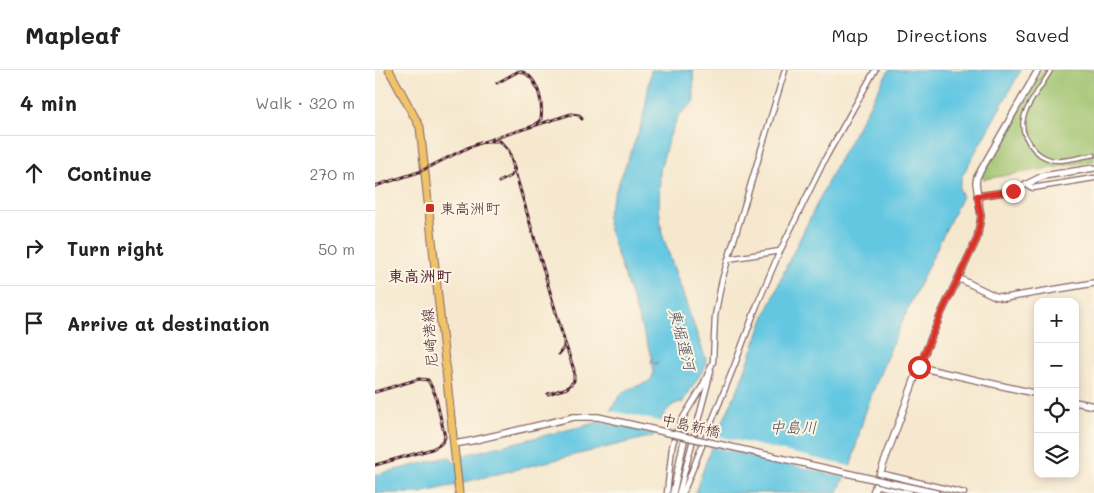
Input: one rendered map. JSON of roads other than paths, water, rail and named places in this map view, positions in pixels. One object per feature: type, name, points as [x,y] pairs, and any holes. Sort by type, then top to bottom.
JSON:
[{"type":"main road","name":"尼崎港線","points":[[389,70],[420,126],[459,490]]},
{"type":"street","points":[[681,493],[713,362],[717,300],[785,70]]},
{"type":"street","points":[[681,493],[780,251],[826,157],[875,70]]},
{"type":"street","points":[[873,493],[919,367],[979,231],[981,216],[976,183],[979,171],[1038,70]]},
{"type":"street","points":[[1051,70],[1024,115],[1023,130],[1027,141],[1041,155],[1054,161],[1094,155]]},
{"type":"street","points":[[977,196],[1013,191],[1043,176],[1094,168]]},
{"type":"street","points":[[1025,184],[1033,188],[1094,178]]},
{"type":"street","points":[[728,259],[780,251]]},
{"type":"street","points":[[958,278],[1002,298],[1094,283]]},
{"type":"street","points":[[667,493],[675,436],[684,415],[703,385],[713,362]]},
{"type":"street","points":[[919,367],[1034,393]]},
{"type":"street","points":[[1079,403],[1094,406]]},
{"type":"street","name":"中島新橋","points":[[454,444],[574,417],[598,417],[936,493]]},
{"type":"street","points":[[673,493],[685,436]]},
{"type":"street","points":[[879,473],[964,493]]},
{"type":"street","points":[[875,485],[910,493]]},
{"type":"water","name":"東堀運河","points":[[651,70],[693,70],[694,102],[678,116],[668,140],[660,170],[659,208],[662,234],[706,360],[705,367],[682,403],[680,402],[670,407],[653,436],[464,482],[462,485],[420,493],[375,493],[375,475],[448,457],[451,457],[452,462],[460,461],[462,454],[604,421],[622,394],[627,390],[644,384],[652,378],[652,366],[659,362],[651,364],[652,358],[609,230],[607,218],[609,208],[640,128]]},
{"type":"water","name":"中島川","points":[[889,70],[1021,70],[962,176],[959,188],[962,196],[912,299],[878,378],[865,414],[847,478],[841,484],[838,493],[695,493],[711,448],[740,384],[765,316],[787,265],[834,169]]},
{"type":"railway","points":[[497,83],[519,71],[531,78],[538,90],[541,105],[541,119],[534,126]]},
{"type":"railway","points":[[375,186],[419,172],[480,143],[571,114],[579,115],[582,119]]},
{"type":"railway","points":[[486,141],[500,141],[509,151],[564,340],[564,347],[559,354]]},
{"type":"railway","points":[[499,182],[511,176],[514,168]]},
{"type":"railway","points":[[548,394],[567,388],[574,381],[574,370],[565,343]]},
{"type":"railway","points":[[375,392],[419,379],[428,380],[435,394],[445,437],[442,443],[432,449],[375,465]]},
{"type":"place","name":"東高洲町","points":[[430,208]]},
{"type":"district","name":"東高洲町","points":[[420,275]]}]
